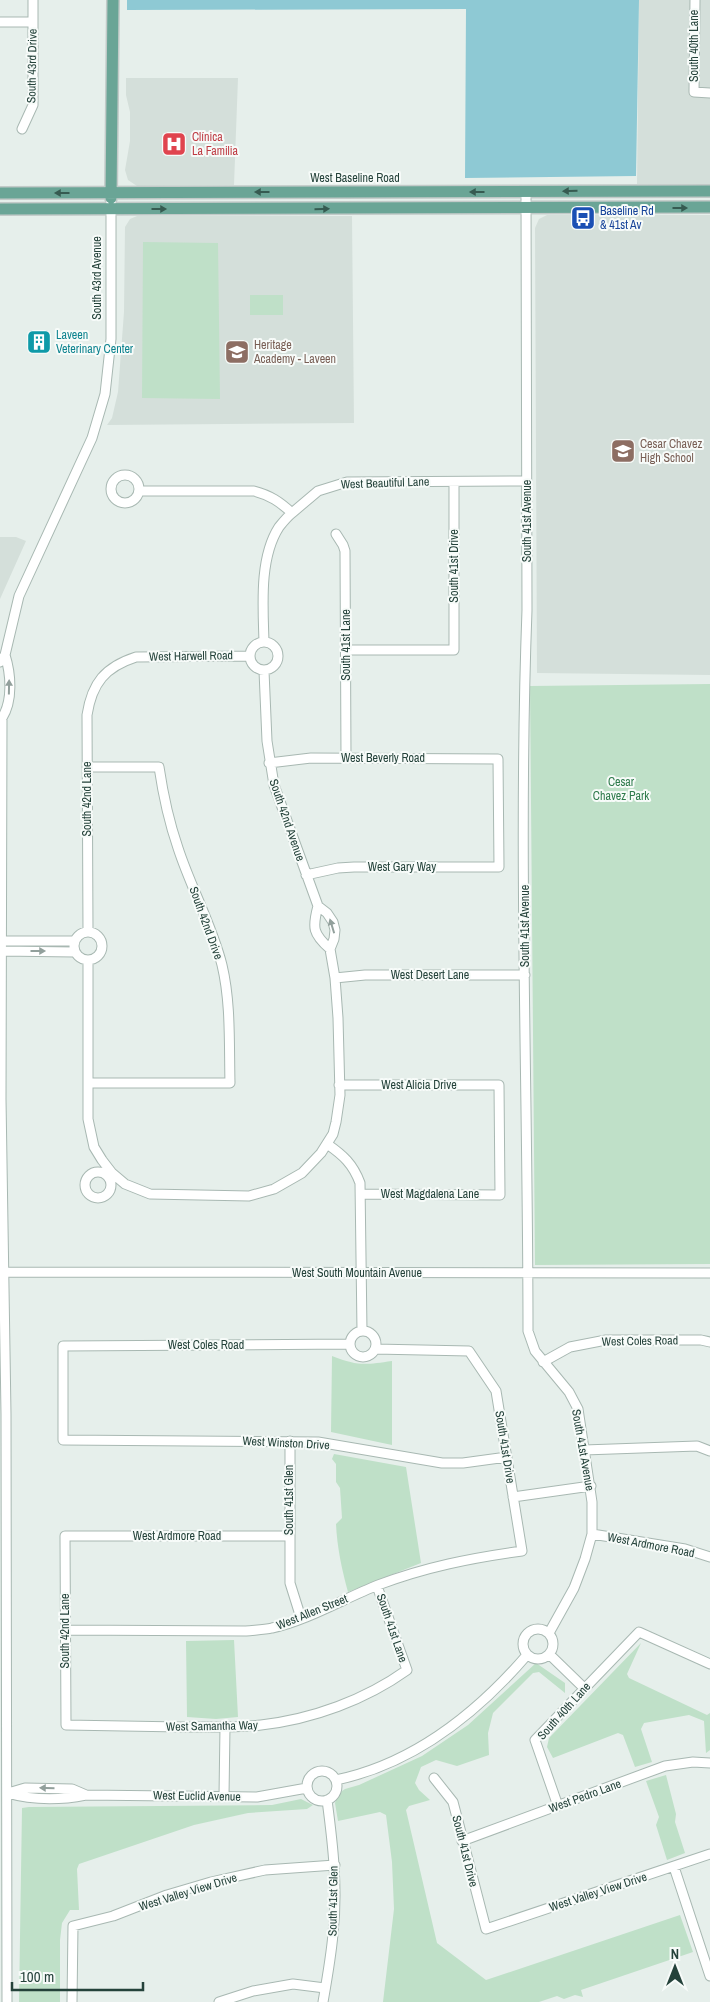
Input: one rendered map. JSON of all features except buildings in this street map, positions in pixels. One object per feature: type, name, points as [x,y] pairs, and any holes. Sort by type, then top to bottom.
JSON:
[{"type":"main road","name":"South 43rd Avenue","points":[[111,200],[113,0]]},
{"type":"main road","name":"West Baseline Road","points":[[0,209],[111,200],[526,192],[710,191]]},
{"type":"main road","name":"West Baseline Road","points":[[0,193],[111,200],[710,208]]},
{"type":"street","name":"South 43rd Drive","points":[[22,129],[32,105],[34,0]]},
{"type":"street","name":"South 40th Lane","points":[[695,0],[694,92],[710,93]]},
{"type":"street","points":[[0,22],[33,22]]},
{"type":"street","name":"South 41st Avenue","points":[[526,192],[527,610],[524,676],[528,1331],[535,1351],[569,1392],[578,1409],[591,1486],[592,1534],[574,1588],[549,1633]]},
{"type":"street","name":"South 43rd Avenue","points":[[8,2002],[3,1605],[5,1272],[1,1099],[1,717],[8,709],[10,669],[2,658],[19,596],[92,438],[105,394],[112,339],[111,200]]},
{"type":"street","name":"West Beautiful Lane","points":[[292,512],[318,491],[347,482],[527,481]]},
{"type":"street","name":"South 41st Drive","points":[[346,650],[454,650],[454,482]]},
{"type":"street","points":[[139,491],[254,491],[266,494],[279,501],[292,512],[279,528],[264,567],[264,642]]},
{"type":"street","name":"South 41st Lane","points":[[336,534],[344,544],[345,551],[346,758]]},
{"type":"street","points":[[264,642],[274,645],[279,654],[274,667],[264,671],[252,664],[250,656],[253,647],[264,642]]},
{"type":"street","name":"West Harwell Road","points":[[106,672],[120,662],[136,657],[250,656]]},
{"type":"street","name":"South 42nd Avenue","points":[[264,671],[265,724],[269,763],[279,800],[318,906],[327,913],[333,922],[335,930],[330,949],[335,978],[339,1110],[333,1134],[327,1144]]},
{"type":"street","name":"South 42nd Lane","points":[[88,931],[87,715],[90,698],[106,672]]},
{"type":"street","name":"West Beverly Road","points":[[269,763],[304,758],[498,759],[499,868]]},
{"type":"street","name":"South 42nd Drive","points":[[87,767],[159,767],[165,801],[178,848],[206,918],[222,965],[228,1012],[230,1082],[88,1083]]},
{"type":"street","name":"West Gary Way","points":[[306,875],[338,868],[354,867],[499,868]]},
{"type":"street","name":"South 42nd Avenue","points":[[318,906],[314,924],[316,934],[330,949]]},
{"type":"street","points":[[1,951],[74,952],[80,958],[88,960],[99,955],[102,948],[99,936],[88,931],[79,934],[74,941],[74,952]]},
{"type":"street","points":[[1,941],[74,941]]},
{"type":"street","points":[[88,960],[90,1134],[98,1154],[110,1175],[125,1184],[150,1194],[249,1196],[274,1189],[302,1173],[314,1162],[327,1144],[351,1164],[360,1183],[363,1273],[362,1331]]},
{"type":"street","name":"West Desert Lane","points":[[335,978],[364,975],[525,975]]},
{"type":"street","name":"West Alicia Drive","points":[[339,1085],[498,1085],[500,1195]]},
{"type":"street","name":"West Magdalena Lane","points":[[361,1194],[500,1195]]},
{"type":"street","name":"West South Mountain Avenue","points":[[5,1272],[710,1273]]},
{"type":"street","points":[[362,1331],[374,1336],[375,1349],[370,1356],[358,1357],[352,1352],[349,1344],[355,1333],[362,1331]]},
{"type":"street","name":"West Coles Road","points":[[543,1362],[570,1347],[606,1340],[701,1340],[710,1342]]},
{"type":"street","name":"West Coles Road","points":[[63,1440],[64,1346],[349,1344]]},
{"type":"street","name":"South 41st Drive","points":[[375,1349],[470,1350],[496,1392],[522,1551]]},
{"type":"street","name":"West Winston Drive","points":[[63,1440],[290,1440],[318,1442],[442,1463],[463,1463],[507,1457]]},
{"type":"street","name":"South 41st Glen","points":[[290,1440],[290,1583],[301,1618]]},
{"type":"street","points":[[584,1450],[697,1446],[710,1451]]},
{"type":"street","points":[[513,1497],[591,1486]]},
{"type":"street","name":"West Ardmore Road","points":[[592,1534],[685,1549],[710,1557]]},
{"type":"street","name":"South 42nd Lane","points":[[65,1536],[66,1725]]},
{"type":"street","name":"West Ardmore Road","points":[[65,1536],[289,1536]]},
{"type":"street","name":"West Allen Street","points":[[64,1630],[246,1631],[272,1628],[423,1569],[462,1560],[522,1551]]},
{"type":"street","name":"South 41st Lane","points":[[377,1586],[407,1670]]},
{"type":"street","points":[[535,1628],[549,1633],[553,1646],[548,1654],[545,1657],[536,1659],[527,1655],[522,1642],[527,1633],[535,1628]]},
{"type":"street","name":"South 40th Lane","points":[[558,1806],[535,1740],[639,1632],[710,1664]]},
{"type":"street","points":[[548,1654],[584,1688]]},
{"type":"street","points":[[336,1780],[350,1777],[390,1762],[432,1740],[473,1710],[527,1655]]},
{"type":"street","name":"West Samantha Way","points":[[66,1725],[225,1727],[261,1725],[297,1719],[341,1706],[388,1684],[407,1670]]},
{"type":"street","points":[[224,1796],[225,1727]]},
{"type":"street","name":"West Pedro Lane","points":[[462,1841],[665,1766],[693,1762],[710,1763]]},
{"type":"street","points":[[316,1772],[330,1773],[336,1780],[337,1790],[327,1800],[314,1799],[307,1788],[309,1779],[316,1772]]},
{"type":"street","name":"South 41st Drive","points":[[434,1778],[453,1802],[486,1929]]},
{"type":"street","name":"West Euclid Avenue","points":[[5,1797],[25,1788],[72,1789],[86,1796],[257,1797],[307,1788]]},
{"type":"street","name":"South 41st Glen","points":[[323,2002],[333,1933],[334,1864],[327,1800]]},
{"type":"street","name":"West Valley View Drive","points":[[486,1929],[710,1854]]},
{"type":"street","name":"West Valley View Drive","points":[[72,2002],[73,1926],[113,1916],[166,1895],[211,1882],[265,1870],[334,1864]]},
{"type":"street","points":[[674,1867],[710,1976]]},
{"type":"street","points":[[219,2002],[253,1991],[293,1984],[325,1988]]},
{"type":"shaded area","points":[[639,0],[710,0],[710,184],[637,184]]},
{"type":"shaded area","points":[[126,78],[238,78],[234,185],[137,186],[128,180],[125,170],[130,141],[130,112],[126,95]]},
{"type":"shaded area","name":"Cesar Chavez High School","points":[[547,215],[710,215],[710,675],[537,673],[535,228],[539,219]]},
{"type":"shaded area","name":"Heritage Academy - Laveen","points":[[137,216],[352,216],[354,423],[107,425],[112,418],[118,392],[124,312],[125,227],[130,219]]},
{"type":"shaded area","points":[[0,537],[16,537],[26,541],[0,599]]},
{"type":"green space","points":[[143,242],[218,243],[220,399],[142,398]]},
{"type":"green space","points":[[250,295],[283,295],[283,315],[250,315]]},
{"type":"green space","name":"Cesar Chavez Park","points":[[710,684],[710,1264],[535,1265],[530,686]]},
{"type":"green space","points":[[332,1356],[348,1362],[361,1364],[392,1361],[392,1445],[331,1432]]},
{"type":"green space","points":[[334,1454],[406,1467],[421,1563],[348,1592],[340,1558],[336,1524],[342,1518],[340,1488],[336,1482],[336,1464],[332,1459]]},
{"type":"green space","points":[[234,1640],[238,1717],[216,1719],[187,1717],[186,1641]]},
{"type":"green space","points":[[641,1643],[627,1674],[629,1678],[707,1715],[710,1713],[710,1750],[706,1753],[704,1721],[689,1715],[644,1723],[641,1729],[652,1762],[635,1767],[623,1735],[618,1733],[553,1758],[547,1747],[549,1738]]},
{"type":"green space","points":[[536,1663],[565,1683],[565,1693],[539,1672],[533,1673],[493,1713],[488,1733],[489,1755],[457,1766],[436,1760],[421,1767],[415,1783],[419,1790],[430,1800],[409,1806],[406,1810],[437,1943],[486,1980],[680,1915],[693,1952],[581,1990],[583,1997],[575,1995],[564,1999],[557,1996],[539,2002],[383,2002],[394,1909],[392,1862],[386,1815],[380,1812],[338,1821],[335,1803],[339,1793],[422,1756],[468,1725]]},
{"type":"green space","points":[[666,1775],[676,1814],[675,1822],[685,1853],[667,1860],[656,1825],[659,1817],[646,1781]]},
{"type":"green space","points":[[301,1799],[313,1805],[307,1809],[248,1813],[194,1825],[79,1864],[77,1869],[79,1910],[70,1910],[62,1923],[60,1940],[60,2002],[19,2002],[22,1808],[272,1805]]},
{"type":"water","points":[[127,0],[639,0],[636,176],[465,178],[466,9],[127,10]]},
{"type":"place","name":"Clínica La Familia","points":[[174,144]]},
{"type":"place","name":"Baseline Rd & 41st Av","points":[[583,218]]},
{"type":"place","name":"Laveen Veterinary Center","points":[[39,342]]},
{"type":"place","name":"Heritage Academy - Laveen","points":[[237,352]]},
{"type":"place","name":"Cesar Chavez High School","points":[[623,451]]}]
